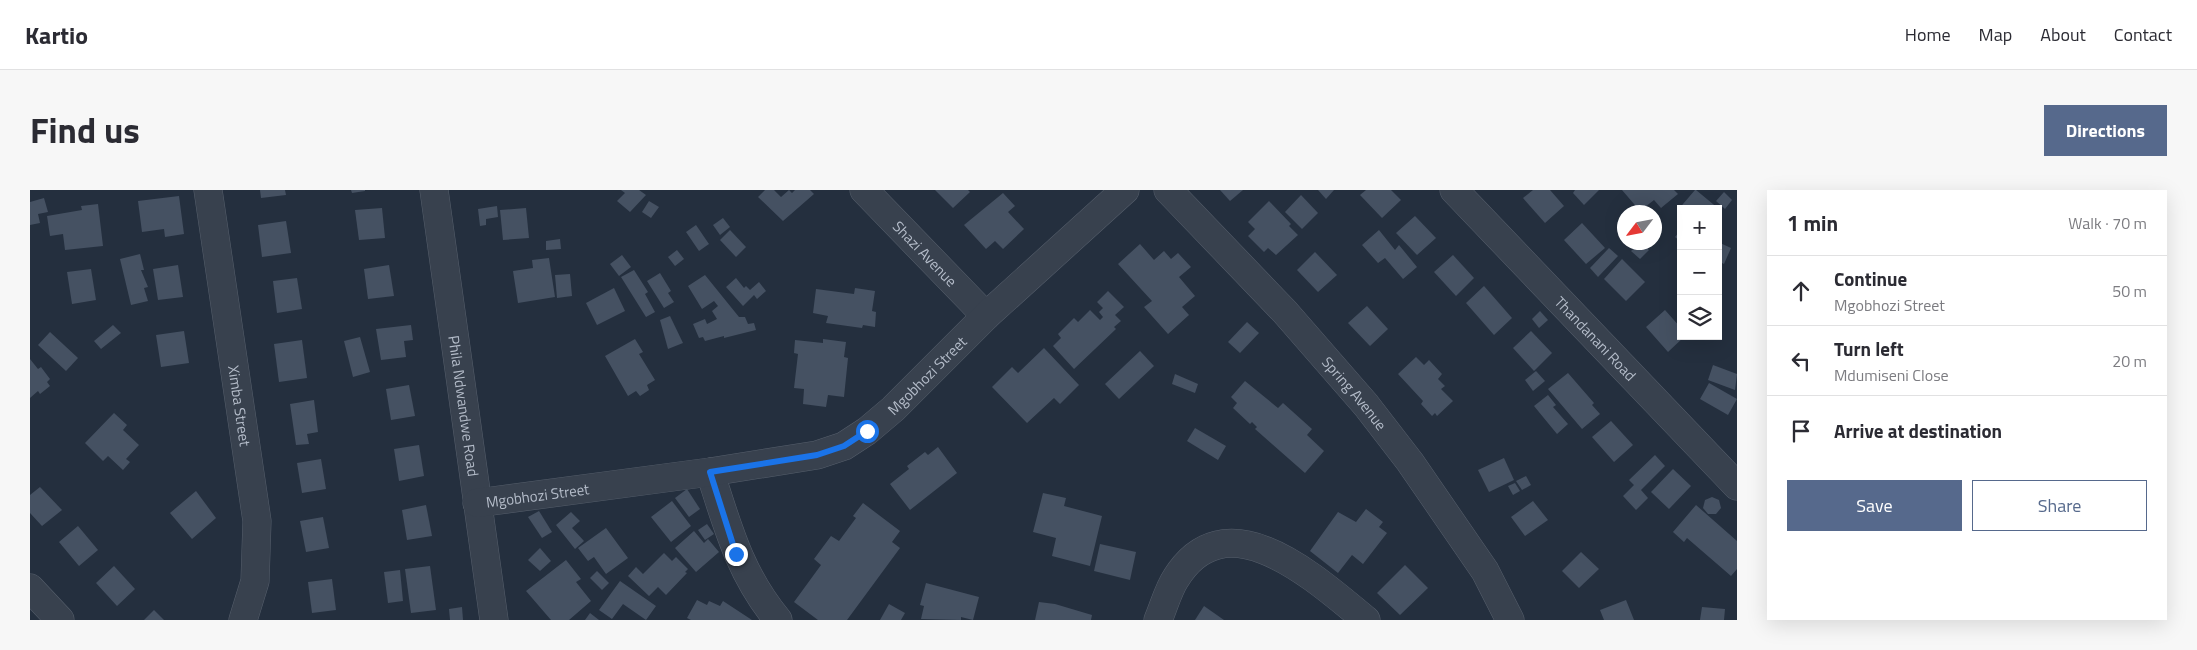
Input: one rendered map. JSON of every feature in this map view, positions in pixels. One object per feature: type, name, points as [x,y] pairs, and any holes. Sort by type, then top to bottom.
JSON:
[{"type":"street","name":"Ximba Street","points":[[208,190],[257,521],[255,581],[243,620]]},
{"type":"street","name":"Phila Ndwandwe Road","points":[[434,190],[494,620]]},
{"type":"street","name":"Shazi Avenue","points":[[864,190],[986,316]]},
{"type":"street","name":"Mgobhozi Street","points":[[477,503],[710,472],[817,455],[844,446],[867,431],[893,409],[986,316],[1125,190]]},
{"type":"street","name":"Spring Avenue","points":[[1168,190],[1284,312],[1366,405],[1410,462],[1485,571],[1510,620]]},
{"type":"street","name":"Thandanani Road","points":[[1454,190],[1737,486]]},
{"type":"street","points":[[710,472],[736,554],[759,597],[778,620]]},
{"type":"street","points":[[1158,620],[1175,578],[1186,564],[1204,550],[1221,543],[1237,542],[1258,547],[1295,566],[1366,620]]},
{"type":"street","points":[[30,588],[60,620]]},
{"type":"building","points":[[260,190],[285,190],[286,195],[261,198]]},
{"type":"building","points":[[351,190],[365,190],[365,191],[352,193]]},
{"type":"building","points":[[621,190],[639,190],[646,195],[630,212],[617,201],[625,193]]},
{"type":"building","points":[[765,190],[774,190],[781,197],[789,190],[792,193],[795,190],[810,190],[814,194],[783,221],[758,197]]},
{"type":"building","points":[[935,190],[968,190],[970,192],[953,208]]},
{"type":"building","points":[[1220,190],[1243,190],[1230,201]]},
{"type":"building","points":[[1318,190],[1334,190],[1326,199]]},
{"type":"building","points":[[1366,190],[1391,190],[1401,200],[1382,218],[1360,195]]},
{"type":"building","points":[[1533,190],[1550,190],[1564,206],[1545,223],[1523,198]]},
{"type":"building","points":[[1575,190],[1599,190],[1584,205],[1573,193]]},
{"type":"building","points":[[1622,190],[1674,190],[1678,194],[1662,207],[1662,205],[1658,205],[1654,200],[1648,205],[1635,205]]},
{"type":"building","points":[[1696,190],[1714,205],[1682,205]]},
{"type":"building","points":[[1724,192],[1732,200],[1725,209],[1716,201]]},
{"type":"building","points":[[1003,193],[1015,206],[1008,212],[1024,229],[1003,249],[995,241],[986,249],[964,225]]},
{"type":"building","points":[[1301,195],[1318,213],[1302,229],[1285,212]]},
{"type":"building","points":[[179,196],[184,234],[165,237],[164,229],[142,232],[138,201]]},
{"type":"building","points":[[44,198],[48,212],[38,214],[40,223],[30,225],[30,202]]},
{"type":"building","points":[[649,201],[659,207],[651,218],[642,212]]},
{"type":"building","points":[[1269,201],[1291,224],[1289,226],[1298,235],[1276,255],[1268,248],[1264,252],[1248,236],[1255,229],[1248,222]]},
{"type":"building","points":[[98,204],[103,246],[65,250],[63,234],[50,236],[47,216],[82,210],[81,206]]},
{"type":"building","points":[[497,206],[498,217],[486,219],[486,225],[480,226],[478,209]]},
{"type":"building","points":[[382,208],[385,238],[359,240],[355,210]]},
{"type":"building","points":[[526,208],[529,238],[503,240],[500,210]]},
{"type":"building","points":[[1415,216],[1436,238],[1417,255],[1396,233]]},
{"type":"building","points":[[723,218],[730,227],[720,235],[713,225]]},
{"type":"building","points":[[286,221],[291,253],[262,257],[258,225]]},
{"type":"building","points":[[1582,223],[1605,248],[1586,264],[1564,240]]},
{"type":"building","points":[[696,225],[709,244],[699,251],[686,232]]},
{"type":"building","points":[[730,230],[746,247],[736,257],[720,240]]},
{"type":"building","points":[[1379,230],[1395,250],[1399,245],[1417,267],[1403,279],[1385,258],[1378,263],[1362,245]]},
{"type":"building","points":[[560,239],[561,249],[546,250],[546,241]]},
{"type":"building","points":[[1140,244],[1154,260],[1164,251],[1171,259],[1178,253],[1191,267],[1179,277],[1195,296],[1182,307],[1189,315],[1168,334],[1144,307],[1152,301],[1118,264]]},
{"type":"building","points":[[1722,244],[1731,248],[1724,264],[1722,263]]},
{"type":"building","points":[[1609,248],[1618,256],[1598,277],[1590,268]]},
{"type":"building","points":[[677,250],[684,259],[675,266],[668,257]]},
{"type":"building","points":[[1632,250],[1649,250],[1640,259]]},
{"type":"building","points":[[1315,252],[1337,275],[1318,292],[1297,270]]},
{"type":"building","points":[[140,254],[144,270],[141,270],[148,287],[144,288],[148,301],[131,305],[120,259]]},
{"type":"building","points":[[622,255],[631,267],[619,276],[610,264]]},
{"type":"building","points":[[1453,255],[1474,278],[1456,296],[1434,272]]},
{"type":"building","points":[[549,258],[555,297],[518,303],[513,271],[533,268],[532,260]]},
{"type":"building","points":[[1622,259],[1645,282],[1626,301],[1604,279]]},
{"type":"building","points":[[178,265],[183,297],[158,300],[153,269]]},
{"type":"building","points":[[389,265],[394,296],[368,299],[364,269]]},
{"type":"building","points":[[91,269],[96,300],[72,304],[67,272]]},
{"type":"building","points":[[634,270],[648,292],[645,294],[655,312],[646,317],[621,277]]},
{"type":"building","points":[[660,273],[671,291],[668,293],[674,302],[664,308],[647,281]]},
{"type":"building","points":[[570,274],[572,296],[557,298],[555,275]]},
{"type":"building","points":[[705,275],[739,317],[745,317],[748,324],[754,323],[756,330],[705,341],[703,337],[699,338],[693,324],[705,319],[707,324],[717,319],[712,311],[718,306],[714,301],[702,309],[688,286]]},
{"type":"building","points":[[297,278],[302,309],[277,313],[273,281]]},
{"type":"building","points":[[736,278],[744,288],[746,286],[750,290],[759,282],[766,291],[757,299],[754,295],[743,306],[726,287]]},
{"type":"building","points":[[1484,286],[1512,318],[1494,335],[1466,303]]},
{"type":"building","points":[[614,288],[625,311],[597,325],[586,303]]},
{"type":"building","points":[[855,288],[875,291],[872,311],[876,312],[875,327],[863,325],[862,328],[826,323],[828,316],[813,313],[816,289],[854,294]]},
{"type":"building","points":[[1108,291],[1124,307],[1115,315],[1121,321],[1114,327],[1116,329],[1074,369],[1053,346],[1061,338],[1058,334],[1074,318],[1078,322],[1090,310],[1100,320],[1103,317],[1099,312],[1103,308],[1097,302]]},
{"type":"building","points":[[1367,306],[1388,329],[1370,346],[1348,323]]},
{"type":"building","points":[[1665,310],[1677,324],[1677,340],[1681,340],[1668,352],[1646,327]]},
{"type":"building","points":[[1540,311],[1548,320],[1539,328],[1532,319]]},
{"type":"building","points":[[670,316],[683,343],[668,349],[660,320]]},
{"type":"building","points":[[1247,322],[1259,333],[1240,353],[1228,342]]},
{"type":"building","points":[[113,325],[121,333],[101,349],[94,341]]},
{"type":"building","points":[[411,325],[413,340],[404,341],[406,357],[381,360],[376,329]]},
{"type":"building","points":[[184,331],[189,363],[161,367],[156,335]]},
{"type":"building","points":[[1531,331],[1552,353],[1534,371],[1513,348]]},
{"type":"building","points":[[50,332],[78,358],[66,371],[38,345]]},
{"type":"building","points":[[360,337],[370,372],[353,377],[344,341]]},
{"type":"building","points":[[635,339],[643,352],[639,354],[655,380],[647,385],[649,390],[640,396],[636,391],[628,396],[605,356]]},
{"type":"building","points":[[823,339],[846,342],[844,357],[848,358],[844,397],[828,395],[826,407],[803,404],[804,389],[794,388],[798,354],[794,353],[795,340],[823,343]]},
{"type":"building","points":[[302,340],[307,378],[279,382],[274,344]]},
{"type":"building","points":[[1044,348],[1079,385],[1060,404],[1054,398],[1027,423],[992,387],[1012,367],[1018,373]]},
{"type":"building","points":[[1140,351],[1154,366],[1119,399],[1105,384]]},
{"type":"building","points":[[1416,357],[1424,365],[1429,360],[1442,374],[1438,379],[1445,386],[1441,389],[1453,401],[1437,416],[1435,413],[1432,416],[1421,404],[1423,401],[1398,374]]},
{"type":"building","points":[[30,359],[38,369],[41,367],[50,379],[47,382],[50,386],[40,394],[38,391],[30,398]]},
{"type":"building","points":[[1713,365],[1737,374],[1735,390],[1708,380]]},
{"type":"building","points":[[1536,371],[1545,381],[1533,391],[1525,380]]},
{"type":"building","points":[[1568,373],[1594,403],[1592,405],[1600,414],[1582,429],[1548,389]]},
{"type":"building","points":[[1175,374],[1198,384],[1195,393],[1172,384]]},
{"type":"building","points":[[1245,381],[1278,408],[1283,403],[1312,429],[1307,435],[1324,451],[1305,473],[1255,429],[1257,427],[1252,422],[1250,424],[1233,408],[1237,403],[1231,397]]},
{"type":"building","points":[[1709,383],[1737,399],[1728,415],[1700,399]]},
{"type":"building","points":[[409,385],[415,416],[391,420],[386,389]]},
{"type":"building","points":[[1548,395],[1556,405],[1553,407],[1568,424],[1557,434],[1534,406]]},
{"type":"building","points":[[314,400],[318,432],[307,434],[309,444],[296,445],[290,404]]},
{"type":"building","points":[[114,413],[127,425],[123,430],[139,445],[126,459],[130,462],[123,470],[108,456],[103,461],[85,443]]},
{"type":"building","points":[[1611,421],[1633,445],[1614,462],[1592,437]]},
{"type":"building","points":[[1195,428],[1226,446],[1218,460],[1187,441]]},
{"type":"building","points":[[419,445],[424,476],[399,481],[394,449]]},
{"type":"building","points":[[938,447],[957,473],[910,510],[890,484],[909,469],[907,466],[925,452],[928,455]]},
{"type":"building","points":[[1655,455],[1665,466],[1641,490],[1648,498],[1636,510],[1623,496],[1634,485],[1629,480]]},
{"type":"building","points":[[1504,458],[1514,480],[1489,492],[1478,470]]},
{"type":"building","points":[[321,459],[326,489],[302,493],[297,463]]},
{"type":"building","points":[[1673,469],[1691,486],[1669,509],[1651,492]]},
{"type":"building","points":[[1526,476],[1531,485],[1522,490],[1516,481]]},
{"type":"building","points":[[1515,483],[1520,491],[1513,495],[1508,486]]},
{"type":"building","points":[[40,487],[62,510],[42,526],[30,513],[30,495]]},
{"type":"building","points":[[687,489],[700,509],[689,517],[675,498]]},
{"type":"building","points":[[196,491],[216,518],[192,539],[170,513]]},
{"type":"building","points":[[1043,493],[1066,498],[1064,506],[1102,516],[1090,566],[1052,556],[1056,538],[1033,532]]},
{"type":"building","points":[[1712,497],[1719,500],[1721,508],[1716,514],[1708,514],[1703,508],[1705,500]]},
{"type":"building","points":[[672,501],[691,526],[671,542],[651,517]]},
{"type":"building","points":[[1533,501],[1548,520],[1525,536],[1511,517]]},
{"type":"building","points":[[863,503],[900,531],[892,542],[900,548],[847,620],[818,620],[794,602],[821,565],[814,559],[831,536],[839,541],[856,518],[853,516]]},
{"type":"building","points":[[426,505],[432,536],[407,540],[402,510]]},
{"type":"building","points":[[1696,505],[1737,541],[1737,569],[1731,576],[1687,538],[1684,542],[1673,532]]},
{"type":"building","points":[[1366,509],[1383,522],[1379,527],[1387,533],[1363,564],[1352,555],[1338,573],[1310,551],[1338,512],[1356,522]]},
{"type":"building","points":[[539,511],[552,532],[542,538],[528,517]]},
{"type":"building","points":[[571,512],[580,521],[572,528],[584,541],[575,549],[556,525]]},
{"type":"building","points":[[323,517],[329,548],[306,552],[300,521]]},
{"type":"building","points":[[707,524],[714,534],[705,540],[698,530]]},
{"type":"building","points":[[78,526],[98,550],[79,566],[59,542]]},
{"type":"building","points":[[606,528],[628,558],[606,574],[594,557],[588,561],[578,548]]},
{"type":"building","points":[[694,531],[704,543],[708,539],[719,552],[696,572],[675,548]]},
{"type":"building","points":[[1100,544],[1136,552],[1130,580],[1094,571]]},
{"type":"building","points":[[540,548],[551,561],[540,571],[528,560]]},
{"type":"building","points":[[1581,552],[1599,569],[1579,588],[1562,571]]},
{"type":"building","points":[[664,553],[672,561],[676,557],[688,569],[685,572],[687,573],[666,595],[658,587],[649,596],[628,576],[636,567],[643,574]]},
{"type":"building","points":[[566,560],[581,579],[576,582],[591,601],[569,620],[551,620],[526,591]]},
{"type":"building","points":[[1405,565],[1428,588],[1400,615],[1377,593]]},
{"type":"building","points":[[114,566],[135,589],[117,606],[96,583]]},
{"type":"building","points":[[430,566],[436,610],[411,613],[405,569]]},
{"type":"building","points":[[400,570],[403,601],[388,603],[384,572]]},
{"type":"building","points":[[597,571],[609,583],[602,590],[590,578]]},
{"type":"building","points":[[332,579],[336,610],[312,613],[308,582]]},
{"type":"building","points":[[620,581],[656,606],[646,620],[623,604],[612,619],[599,610]]},
{"type":"building","points":[[926,583],[979,597],[973,620],[961,617],[961,620],[921,619],[924,606],[920,605]]},
{"type":"building","points":[[697,600],[707,605],[709,601],[720,606],[723,601],[752,620],[691,620],[687,618]]},
{"type":"building","points":[[1626,600],[1634,620],[1604,620],[1600,610]]},
{"type":"building","points":[[1039,602],[1055,604],[1092,615],[1091,620],[1035,620]]},
{"type":"building","points":[[889,604],[905,613],[901,620],[880,620]]},
{"type":"building","points":[[1204,606],[1224,620],[1195,620]]},
{"type":"building","points":[[462,607],[463,620],[450,620],[449,609]]},
{"type":"building","points":[[1702,607],[1725,609],[1724,620],[1700,620]]},
{"type":"building","points":[[154,610],[164,620],[144,620]]},
{"type":"building","points":[[590,613],[599,620],[585,620]]},
{"type":"route","points":[[736,554],[710,472],[817,455],[844,446],[867,431]]}]
